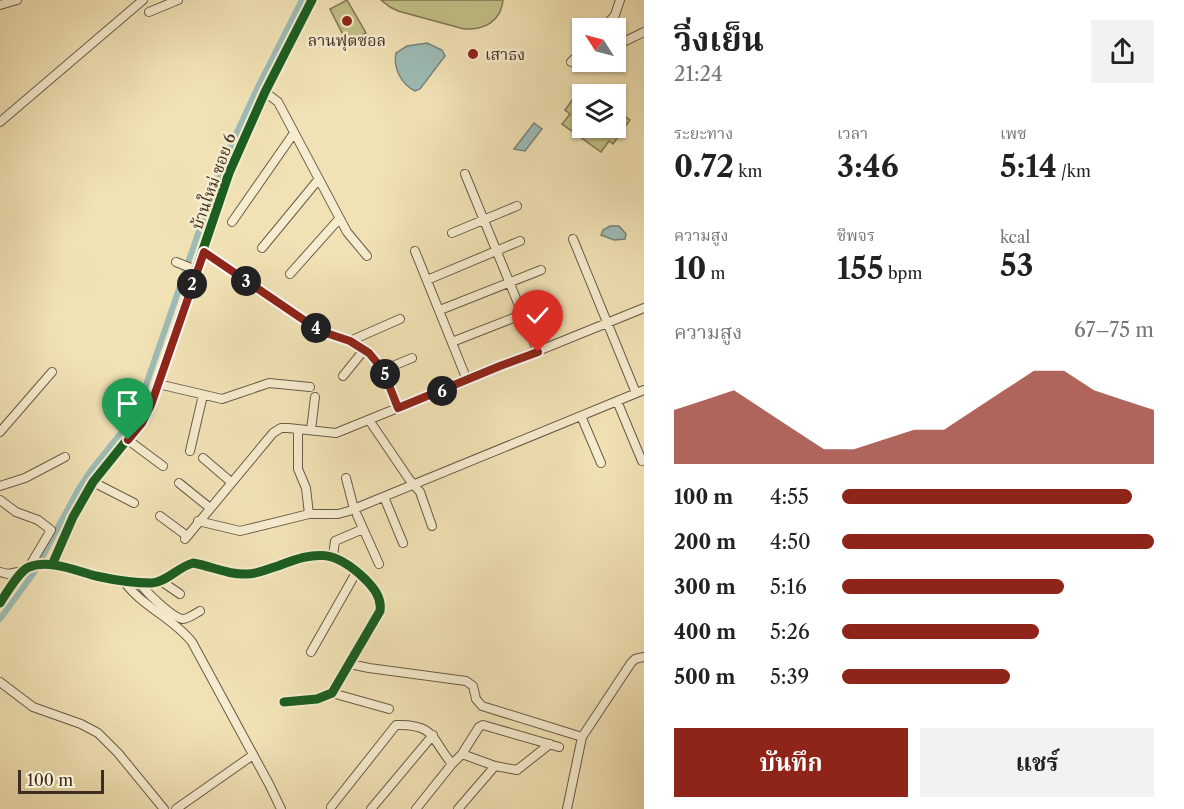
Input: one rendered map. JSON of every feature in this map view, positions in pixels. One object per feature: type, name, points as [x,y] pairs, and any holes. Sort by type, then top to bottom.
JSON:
[{"type":"street","points":[[0,5],[17,0]]},
{"type":"street","points":[[0,122],[143,0]]},
{"type":"street","points":[[149,12],[178,0]]},
{"type":"street","name":"บ้านใหม่ ซอย 6","points":[[52,565],[73,517],[93,482],[147,415],[191,268],[204,252],[229,173],[265,92],[312,0]]},
{"type":"street","points":[[612,18],[620,0]]},
{"type":"street","points":[[626,41],[644,32]]},
{"type":"street","points":[[265,92],[278,102],[339,219],[367,256]]},
{"type":"street","points":[[232,222],[294,132]]},
{"type":"street","points":[[465,174],[538,352]]},
{"type":"street","points":[[262,248],[318,180]]},
{"type":"street","points":[[452,233],[517,206]]},
{"type":"street","points":[[290,274],[339,219]]},
{"type":"street","points":[[198,521],[240,531],[309,514],[356,512],[384,496],[640,392],[607,324],[573,239]]},
{"type":"street","points":[[427,280],[520,241]]},
{"type":"street","points":[[416,251],[467,380]]},
{"type":"street","points":[[204,252],[320,331],[350,341],[375,358],[383,370],[398,408]]},
{"type":"street","points":[[176,262],[191,268]]},
{"type":"street","points":[[440,310],[541,270]]},
{"type":"street","points":[[160,516],[186,538],[273,433],[281,428],[336,433],[644,308]]},
{"type":"street","points":[[452,342],[522,315]]},
{"type":"street","points":[[350,341],[400,319]]},
{"type":"street","points":[[343,376],[364,350]]},
{"type":"street","points":[[383,370],[412,358]]},
{"type":"street","points":[[0,432],[52,372]]},
{"type":"street","points":[[158,384],[226,399],[268,383],[309,387]]},
{"type":"street","points":[[190,451],[203,394]]},
{"type":"street","points":[[311,430],[315,397]]},
{"type":"street","points":[[617,401],[642,461]]},
{"type":"street","points":[[581,416],[601,463]]},
{"type":"street","points":[[369,420],[423,498],[432,526]]},
{"type":"street","points":[[298,429],[298,469],[306,488],[309,514]]},
{"type":"street","points":[[128,440],[163,466]]},
{"type":"street","points":[[0,486],[25,478],[65,458]]},
{"type":"street","points":[[203,458],[231,482]]},
{"type":"street","points":[[346,478],[356,512],[380,564]]},
{"type":"street","points":[[93,482],[134,503]]},
{"type":"street","points":[[179,483],[210,508]]},
{"type":"street","points":[[384,496],[403,543]]},
{"type":"street","points":[[0,500],[16,512],[38,520],[51,530],[32,568],[0,603]]},
{"type":"street","points":[[333,556],[335,542],[363,529]]},
{"type":"street","points":[[0,572],[8,574],[52,565],[123,580],[161,581],[185,565],[193,563],[244,575],[260,573],[311,556],[333,556],[346,562],[357,571],[375,591],[381,601],[378,616],[332,693],[317,699],[284,702]]},
{"type":"street","points":[[311,652],[357,571]]},
{"type":"street","points":[[123,580],[139,600],[185,633],[192,642],[281,809]]},
{"type":"street","points":[[161,581],[180,594]]},
{"type":"street","points":[[140,582],[145,591],[179,617],[186,618],[200,611]]},
{"type":"street","points":[[567,809],[582,737],[631,663],[635,659],[644,657]]},
{"type":"street","points":[[350,664],[465,681],[473,686],[476,699],[482,706],[582,737]]},
{"type":"street","points":[[0,682],[33,707],[81,724],[98,733],[118,753],[164,809]]},
{"type":"street","points":[[332,693],[388,709]]},
{"type":"street","points":[[331,808],[396,725],[426,729],[433,735],[452,765]]},
{"type":"street","points":[[416,809],[462,754],[481,725],[559,747]]},
{"type":"street","points":[[371,809],[433,735]]},
{"type":"street","points":[[462,754],[495,766],[517,770],[550,744]]},
{"type":"street","points":[[176,809],[253,755]]},
{"type":"street","points":[[458,809],[495,766]]},
{"type":"shaded area","name":"ลานฟุตซอล","points":[[347,0],[366,33],[347,43],[330,9]]},
{"type":"shaded area","points":[[381,0],[503,0],[499,14],[490,23],[478,28],[464,29],[398,11]]},
{"type":"shaded area","points":[[572,100],[572,131],[562,124],[570,114],[565,110]]},
{"type":"shaded area","points":[[582,138],[617,138],[613,144],[609,141],[601,152]]},
{"type":"water","points":[[427,43],[442,50],[445,56],[420,89],[415,91],[399,75],[395,59],[396,53],[407,46]]},
{"type":"water","points":[[534,123],[542,129],[525,151],[514,149]]},
{"type":"water","points":[[610,226],[619,226],[626,234],[625,239],[614,240],[601,235],[603,230]]},
{"type":"waterway","points":[[0,619],[33,574],[78,490],[136,414],[221,167],[302,0]]},
{"type":"cycle path","points":[[52,565],[73,517],[93,482],[147,415],[229,173],[265,92],[312,0]]},
{"type":"cycle path","points":[[0,603],[21,573],[37,565],[54,565],[110,579],[152,583],[163,580],[193,563],[226,572],[247,574],[304,557],[334,558],[344,562],[365,579],[379,598],[380,611],[332,693],[317,699],[284,702]]},
{"type":"place","name":"ลานฟุตซอล","points":[[347,21]]},
{"type":"place","name":"เสาธง","points":[[473,54]]},
{"type":"route","points":[[128,440],[147,415],[204,252],[320,331],[350,341],[369,353],[383,370],[398,408],[538,352]]}]
